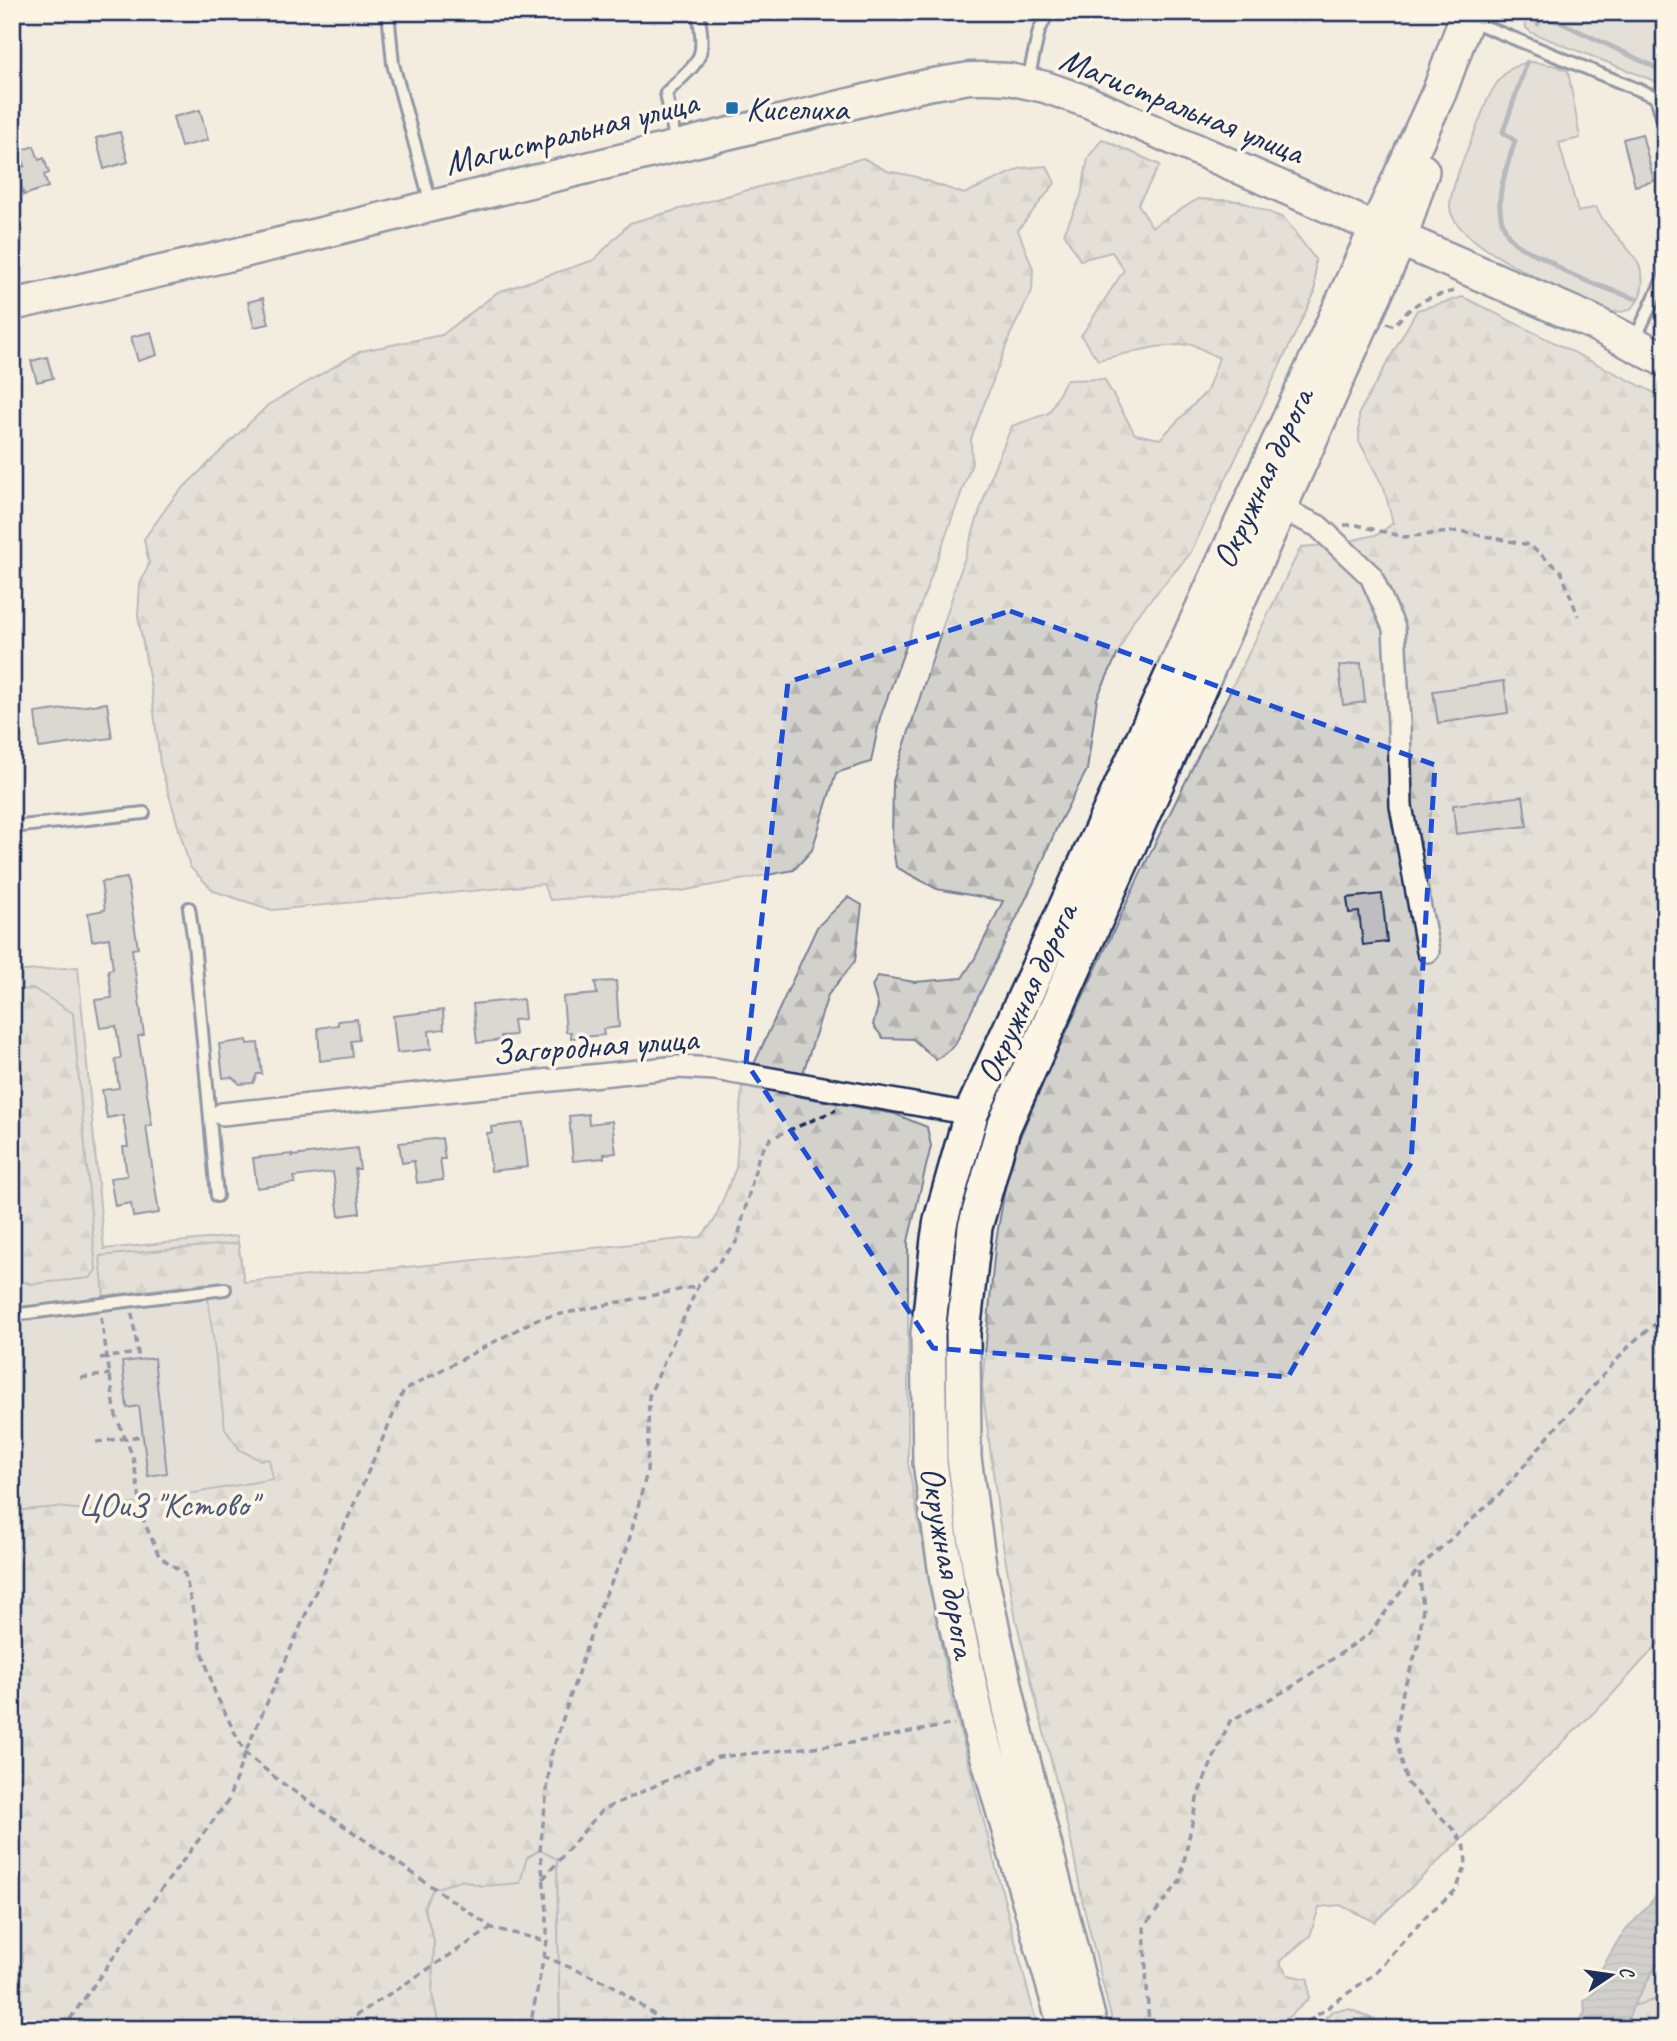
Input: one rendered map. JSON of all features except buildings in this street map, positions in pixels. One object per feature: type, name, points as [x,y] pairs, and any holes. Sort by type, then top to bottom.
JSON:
[{"type":"main road","name":"Окружная дорога","points":[[1091,2029],[1012,1717],[980,1572],[964,1458],[963,1333],[975,1227],[1003,1128],[1367,313],[1388,233],[1467,16]]},
{"type":"main road","name":"Магистральная улица","points":[[12,305],[214,259],[949,81],[989,78],[1027,83],[1088,102],[1388,233]]},
{"type":"main road","name":"Окружная дорога","points":[[1066,2029],[978,1719],[948,1588],[930,1462],[928,1334],[941,1220],[971,1114],[1388,233]]},
{"type":"main road","points":[[1388,233],[1592,322],[1665,360]]},
{"type":"street","points":[[1279,508],[1318,526],[1371,576],[1394,628],[1401,806],[1427,951]]},
{"type":"street","name":"Загородная улица","points":[[216,1114],[698,1067],[971,1114]]},
{"type":"lane","points":[[388,12],[393,64],[432,206]]},
{"type":"lane","points":[[676,146],[666,93],[701,56],[703,38],[698,12]]},
{"type":"lane","points":[[1027,83],[1036,43],[1048,12]]},
{"type":"lane","points":[[1467,16],[1656,97],[1665,126]]},
{"type":"lane","points":[[1633,343],[1665,275]]},
{"type":"lane","points":[[12,827],[144,813]]},
{"type":"lane","points":[[189,908],[216,1114],[217,1196]]},
{"type":"lane","points":[[12,1315],[225,1289]]},
{"type":"path","points":[[1367,313],[1394,327],[1409,309],[1427,298],[1454,291],[1467,292]]},
{"type":"path","points":[[1318,526],[1357,525],[1404,537],[1460,531],[1529,545],[1561,571],[1578,616]]},
{"type":"path","points":[[535,2029],[532,2016],[547,1941],[540,1850],[551,1755],[599,1609],[628,1548],[647,1472],[649,1396],[698,1286],[737,1241],[759,1155],[771,1138],[870,1096]]},
{"type":"path","points":[[63,2029],[157,1895],[228,1801],[245,1753],[404,1390],[537,1319],[698,1286]]},
{"type":"path","points":[[130,1300],[139,1360]]},
{"type":"path","points":[[99,1304],[116,1416],[133,1457],[143,1519],[159,1556],[185,1574],[201,1647],[215,1693],[245,1753],[282,1783],[492,1928],[547,1941]]},
{"type":"path","points":[[1149,2029],[1144,1927],[1180,1881],[1198,1794],[1230,1721],[1290,1688],[1369,1634],[1419,1568],[1501,1493],[1633,1342],[1665,1316]]},
{"type":"path","points":[[100,1358],[138,1353]]},
{"type":"path","points":[[80,1378],[110,1374]]},
{"type":"path","points":[[96,1442],[143,1436]]},
{"type":"path","points":[[1298,2029],[1373,1975],[1427,1915],[1456,1890],[1466,1865],[1465,1848],[1455,1831],[1407,1783],[1396,1737],[1403,1691],[1418,1647],[1423,1608],[1419,1568]]},
{"type":"path","points":[[543,1879],[602,1810],[718,1757],[851,1743],[978,1719]]},
{"type":"path","points":[[335,2029],[492,1928]]},
{"type":"path","points":[[543,1956],[612,1985],[674,2029]]},
{"type":"highlighted area","points":[[1010,611],[1435,765],[1411,1163],[1288,1377],[933,1348],[746,1062],[788,682]]},
{"type":"green space","points":[[1522,12],[1665,12],[1665,85],[1532,33],[1526,28]]},
{"type":"green space","points":[[1533,62],[1557,66],[1568,71],[1580,138],[1559,143],[1578,212],[1596,207],[1629,250],[1641,271],[1643,284],[1639,298],[1633,307],[1626,311],[1607,311],[1516,267],[1470,237],[1456,222],[1450,207],[1458,175],[1493,88],[1513,67]]},
{"type":"green space","points":[[1102,139],[1160,165],[1138,204],[1152,227],[1198,199],[1240,201],[1284,218],[1315,259],[1315,292],[1190,554],[1134,619],[1097,698],[1087,770],[1057,827],[1034,882],[955,1045],[936,1060],[913,1039],[883,1038],[873,1025],[878,1006],[872,986],[878,976],[915,982],[962,978],[1003,901],[937,889],[896,867],[892,841],[893,781],[993,470],[1012,426],[1049,413],[1066,380],[1104,379],[1135,434],[1160,439],[1207,391],[1219,358],[1192,344],[1155,347],[1098,360],[1081,336],[1124,270],[1112,252],[1080,260],[1064,233],[1081,196],[1088,158]]},
{"type":"green space","points":[[863,158],[887,171],[913,176],[964,194],[1021,168],[1047,166],[1055,183],[1018,230],[1033,269],[1032,291],[1011,333],[971,439],[972,463],[880,718],[871,762],[836,773],[812,850],[794,870],[681,891],[550,900],[543,884],[272,910],[214,891],[190,867],[160,764],[152,694],[138,616],[140,584],[149,564],[144,539],[175,496],[268,405],[361,351],[442,335],[498,292],[594,260],[630,223]]},
{"type":"green space","points":[[1463,297],[1665,398],[1665,1636],[1608,1699],[1375,1922],[1340,1905],[1319,1907],[1310,1936],[1279,1962],[1288,1975],[1308,1979],[1309,1999],[1275,2029],[1114,2029],[1016,1620],[1001,1534],[982,1386],[995,1247],[1010,1160],[1050,1067],[1144,866],[1301,547],[1337,544],[1379,534],[1393,523],[1384,488],[1359,441],[1359,413],[1417,310]]},
{"type":"green space","points":[[848,897],[862,905],[855,961],[828,995],[802,1076],[753,1066],[817,927]]},
{"type":"green space","name":"ЦОиЗ \"Кстово\"","points":[[78,967],[104,1249],[237,1236],[245,1289],[327,1527],[12,2029],[12,972]]},
{"type":"green space","points":[[34,989],[73,1013],[96,1270],[90,1278],[31,1284],[12,1279],[12,990]]},
{"type":"green space","points":[[742,1086],[895,1114],[927,1127],[931,1146],[908,1241],[908,1463],[949,1688],[1038,2029],[560,2029],[557,1859],[540,1850],[527,1857],[520,1883],[482,1886],[462,1880],[433,1889],[424,1907],[434,1941],[432,1994],[442,2029],[12,2029],[12,1511],[57,1507],[94,1511],[273,1479],[269,1459],[260,1460],[240,1450],[225,1429],[206,1283],[104,1296],[100,1256],[238,1243],[244,1282],[701,1237],[714,1221],[736,1168]]},
{"type":"green space","points":[[540,1850],[557,1859],[560,2029],[442,2029],[432,1994],[434,1941],[424,1907],[433,1889],[462,1880],[482,1886]]},
{"type":"green space","points":[[1665,1956],[1665,1991],[1658,1999],[1633,2006],[1654,1970]]},
{"type":"green space","points":[[1665,1991],[1665,2029],[1624,2029],[1633,2006],[1658,1999]]},
{"type":"green space","points":[[1349,2009],[1387,2025],[1389,2029],[1314,2029],[1332,2011]]},
{"type":"shaded area","points":[[1665,1886],[1665,1956],[1653,1970],[1624,2029],[1575,2029],[1585,2012],[1584,2001],[1598,1988],[1601,1970],[1620,1937]]},
{"type":"waterway","points":[[1538,24],[1540,17],[1547,16],[1665,72]]},
{"type":"waterway","points":[[1527,62],[1503,132],[1515,141],[1501,190],[1504,228],[1518,245],[1566,272],[1637,299]]},
{"type":"place","name":"Киселиха","points":[[732,108]]}]
